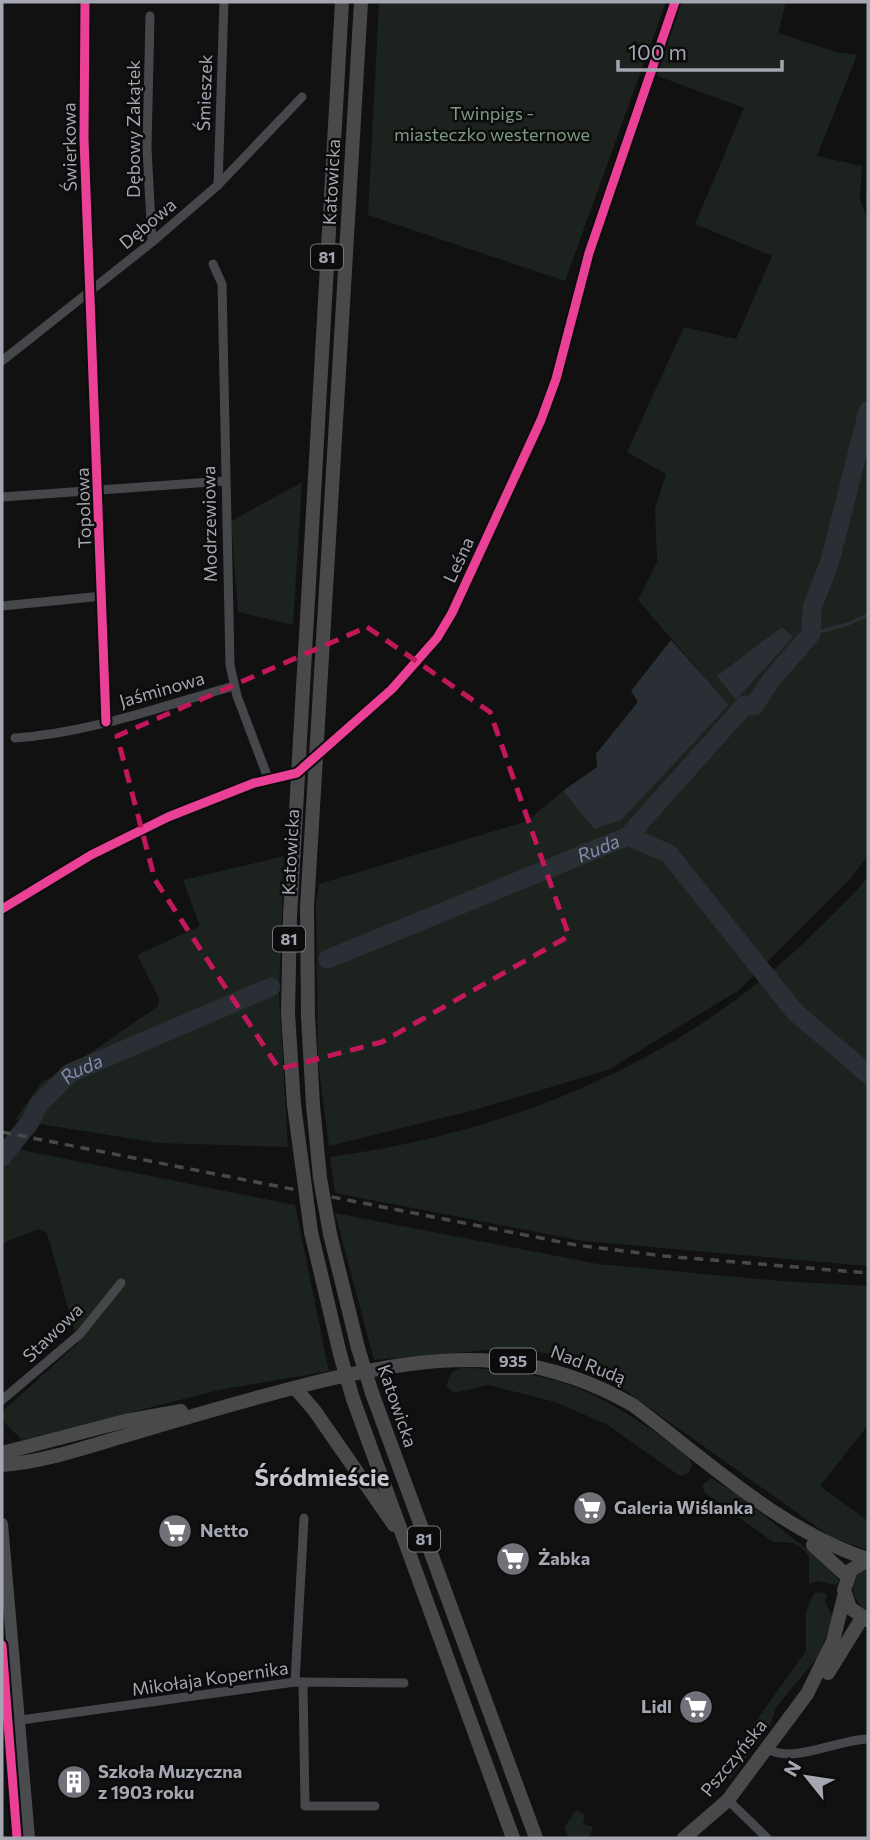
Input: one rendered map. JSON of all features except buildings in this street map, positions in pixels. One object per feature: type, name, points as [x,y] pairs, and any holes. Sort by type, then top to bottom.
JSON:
[{"type":"main road","name":"Katowicka","points":[[342,2],[310,601],[297,773],[288,995],[293,1105],[311,1231],[353,1399],[511,1838]]},
{"type":"main road","name":"Katowicka","points":[[361,2],[307,908],[308,1016],[313,1105],[330,1234],[358,1348],[372,1393],[536,1835]]},
{"type":"main road","name":"Nad Rudą","points":[[2,1465],[113,1439],[213,1408],[391,1365],[431,1360],[505,1360],[556,1371],[608,1391],[633,1405],[789,1523],[847,1576]]},
{"type":"main road","points":[[295,1388],[314,1410],[375,1502],[401,1534]]},
{"type":"main road","name":"Nad Rudą","points":[[2,1453],[125,1421],[213,1408]]},
{"type":"main road","name":"Nad Rudą","points":[[789,1523],[833,1548],[868,1560]]},
{"type":"main road","name":"935","points":[[847,1576],[855,1566],[868,1560]]},
{"type":"main road","name":"Pszczyńska","points":[[684,1838],[728,1800],[807,1694],[833,1641],[847,1576]]},
{"type":"main road","points":[[844,1597],[850,1608],[865,1619]]},
{"type":"main road","name":"Pszczyńska","points":[[807,1694],[828,1674],[865,1619]]},
{"type":"street","name":"Świerkowa","points":[[85,2],[84,139],[90,292]]},
{"type":"street","name":"Śmieszek","points":[[218,185],[224,2]]},
{"type":"street","name":"Leśna","points":[[297,773],[392,689],[436,638],[452,613],[552,389],[589,253],[675,2]]},
{"type":"street","name":"Dębowy Zakątek","points":[[150,16],[147,148],[152,242]]},
{"type":"street","name":"Dębowa","points":[[2,361],[152,242],[218,185],[302,97]]},
{"type":"street","name":"Modrzewiowa","points":[[213,264],[222,284],[230,665],[234,686],[268,778]]},
{"type":"street","name":"Topolowa","points":[[90,292],[106,722]]},
{"type":"street","points":[[2,497],[225,481]]},
{"type":"street","points":[[2,606],[103,596]]},
{"type":"street","name":"Jaśminowa","points":[[15,738],[106,722],[234,686]]},
{"type":"street","points":[[2,909],[125,837],[208,800],[268,778],[297,773]]},
{"type":"street","name":"Stawowa","points":[[2,1400],[80,1334],[121,1283]]},
{"type":"street","points":[[304,1518],[300,1682],[305,1806],[375,1806]]},
{"type":"street","points":[[2,1524],[29,1838]]},
{"type":"street","name":"Mikołaja Kopernika","points":[[20,1720],[300,1682],[404,1683]]},
{"type":"street","points":[[767,1749],[785,1757],[824,1746],[868,1740]]},
{"type":"street","points":[[728,1800],[767,1838]]},
{"type":"highlighted area","points":[[367,627],[490,712],[569,936],[382,1042],[279,1069],[155,880],[117,736]]},
{"type":"green space","name":"Twinpigs - miasteczko westernowe","points":[[379,2],[666,2],[565,281],[368,215]]},
{"type":"green space","points":[[681,2],[786,2],[778,33],[836,52],[857,55],[817,156],[862,166],[860,200],[868,219],[868,855],[852,877],[739,990],[608,1070],[471,1111],[329,1146],[318,1062],[316,903],[319,884],[527,821],[563,791],[594,829],[729,706],[638,600],[657,562],[655,509],[666,474],[627,452],[684,327],[736,339],[772,256],[695,224],[744,108],[655,75]]},
{"type":"green space","points":[[302,482],[293,625],[238,612],[231,521]]},
{"type":"green space","points":[[284,856],[279,994],[288,1147],[158,1143],[15,1120],[42,1082],[70,1067],[158,1006],[159,998],[137,955],[200,926],[183,880]]},
{"type":"green space","points":[[868,877],[868,1266],[583,1241],[335,1193],[330,1157],[467,1129],[533,1108],[597,1081],[658,1050],[717,1013],[772,971]]},
{"type":"green space","points":[[2,1146],[295,1205],[329,1371],[219,1390],[22,1440],[2,1420],[2,1412],[78,1343],[47,1233],[39,1229],[3,1243]]},
{"type":"green space","points":[[335,1213],[598,1264],[868,1286],[868,1425],[820,1486],[868,1521],[868,1550],[831,1537],[577,1356],[501,1349],[374,1360]]},
{"type":"green space","points":[[462,1367],[547,1378],[576,1387],[643,1424],[689,1457],[692,1465],[689,1473],[680,1476],[606,1424],[555,1402],[488,1385],[454,1393],[446,1386],[452,1372]]},
{"type":"green space","points":[[711,1478],[739,1496],[835,1571],[839,1582],[836,1585],[817,1581],[809,1584],[809,1556],[802,1548],[793,1543],[773,1542],[705,1493],[702,1485]]},
{"type":"green space","points":[[868,1568],[868,1613],[854,1596],[853,1584]]},
{"type":"green space","points":[[814,1593],[827,1594],[825,1602],[833,1617],[818,1657],[776,1707],[770,1726],[730,1779],[728,1777],[746,1752],[738,1746],[806,1651],[806,1612]]},
{"type":"green space","points":[[576,1810],[585,1815],[583,1824],[593,1827],[589,1838],[568,1838],[564,1828]]},
{"type":"shaded area","points":[[782,627],[793,637],[736,700],[717,676]]},
{"type":"shaded area","points":[[671,640],[729,705],[621,820],[594,829],[563,791],[597,767],[596,754],[638,702],[631,691]]},
{"type":"waterway","name":"Ruda","points":[[868,192],[868,203]]},
{"type":"waterway","points":[[628,836],[745,705],[754,706],[771,680],[811,634],[812,608],[830,561],[868,411]]},
{"type":"waterway","points":[[811,634],[848,624],[868,615]]},
{"type":"waterway","name":"Ruda","points":[[328,959],[628,836],[669,854],[795,1012],[868,1074]]},
{"type":"waterway","name":"Ruda","points":[[2,1157],[30,1122],[39,1104],[70,1073],[271,987]]},
{"type":"railway","points":[[2,1132],[576,1245],[664,1256],[868,1273]]},
{"type":"cycle path","points":[[85,2],[84,139],[106,722]]},
{"type":"cycle path","points":[[2,909],[91,855],[168,817],[254,783],[297,773],[392,689],[437,638],[452,613],[541,420],[556,379],[589,253],[675,2]]},
{"type":"cycle path","points":[[2,1645],[17,1838]]},
{"type":"place","name":"Galeria Wiślanka","points":[[590,1508]]},
{"type":"place","name":"Netto","points":[[175,1531]]},
{"type":"place","name":"Żabka","points":[[513,1559]]},
{"type":"place","name":"Lidl","points":[[696,1707]]},
{"type":"place","name":"Szkoła Muzyczna z 1903 roku","points":[[74,1782]]},
{"type":"district","name":"Śródmieście","points":[[322,1478]]}]
